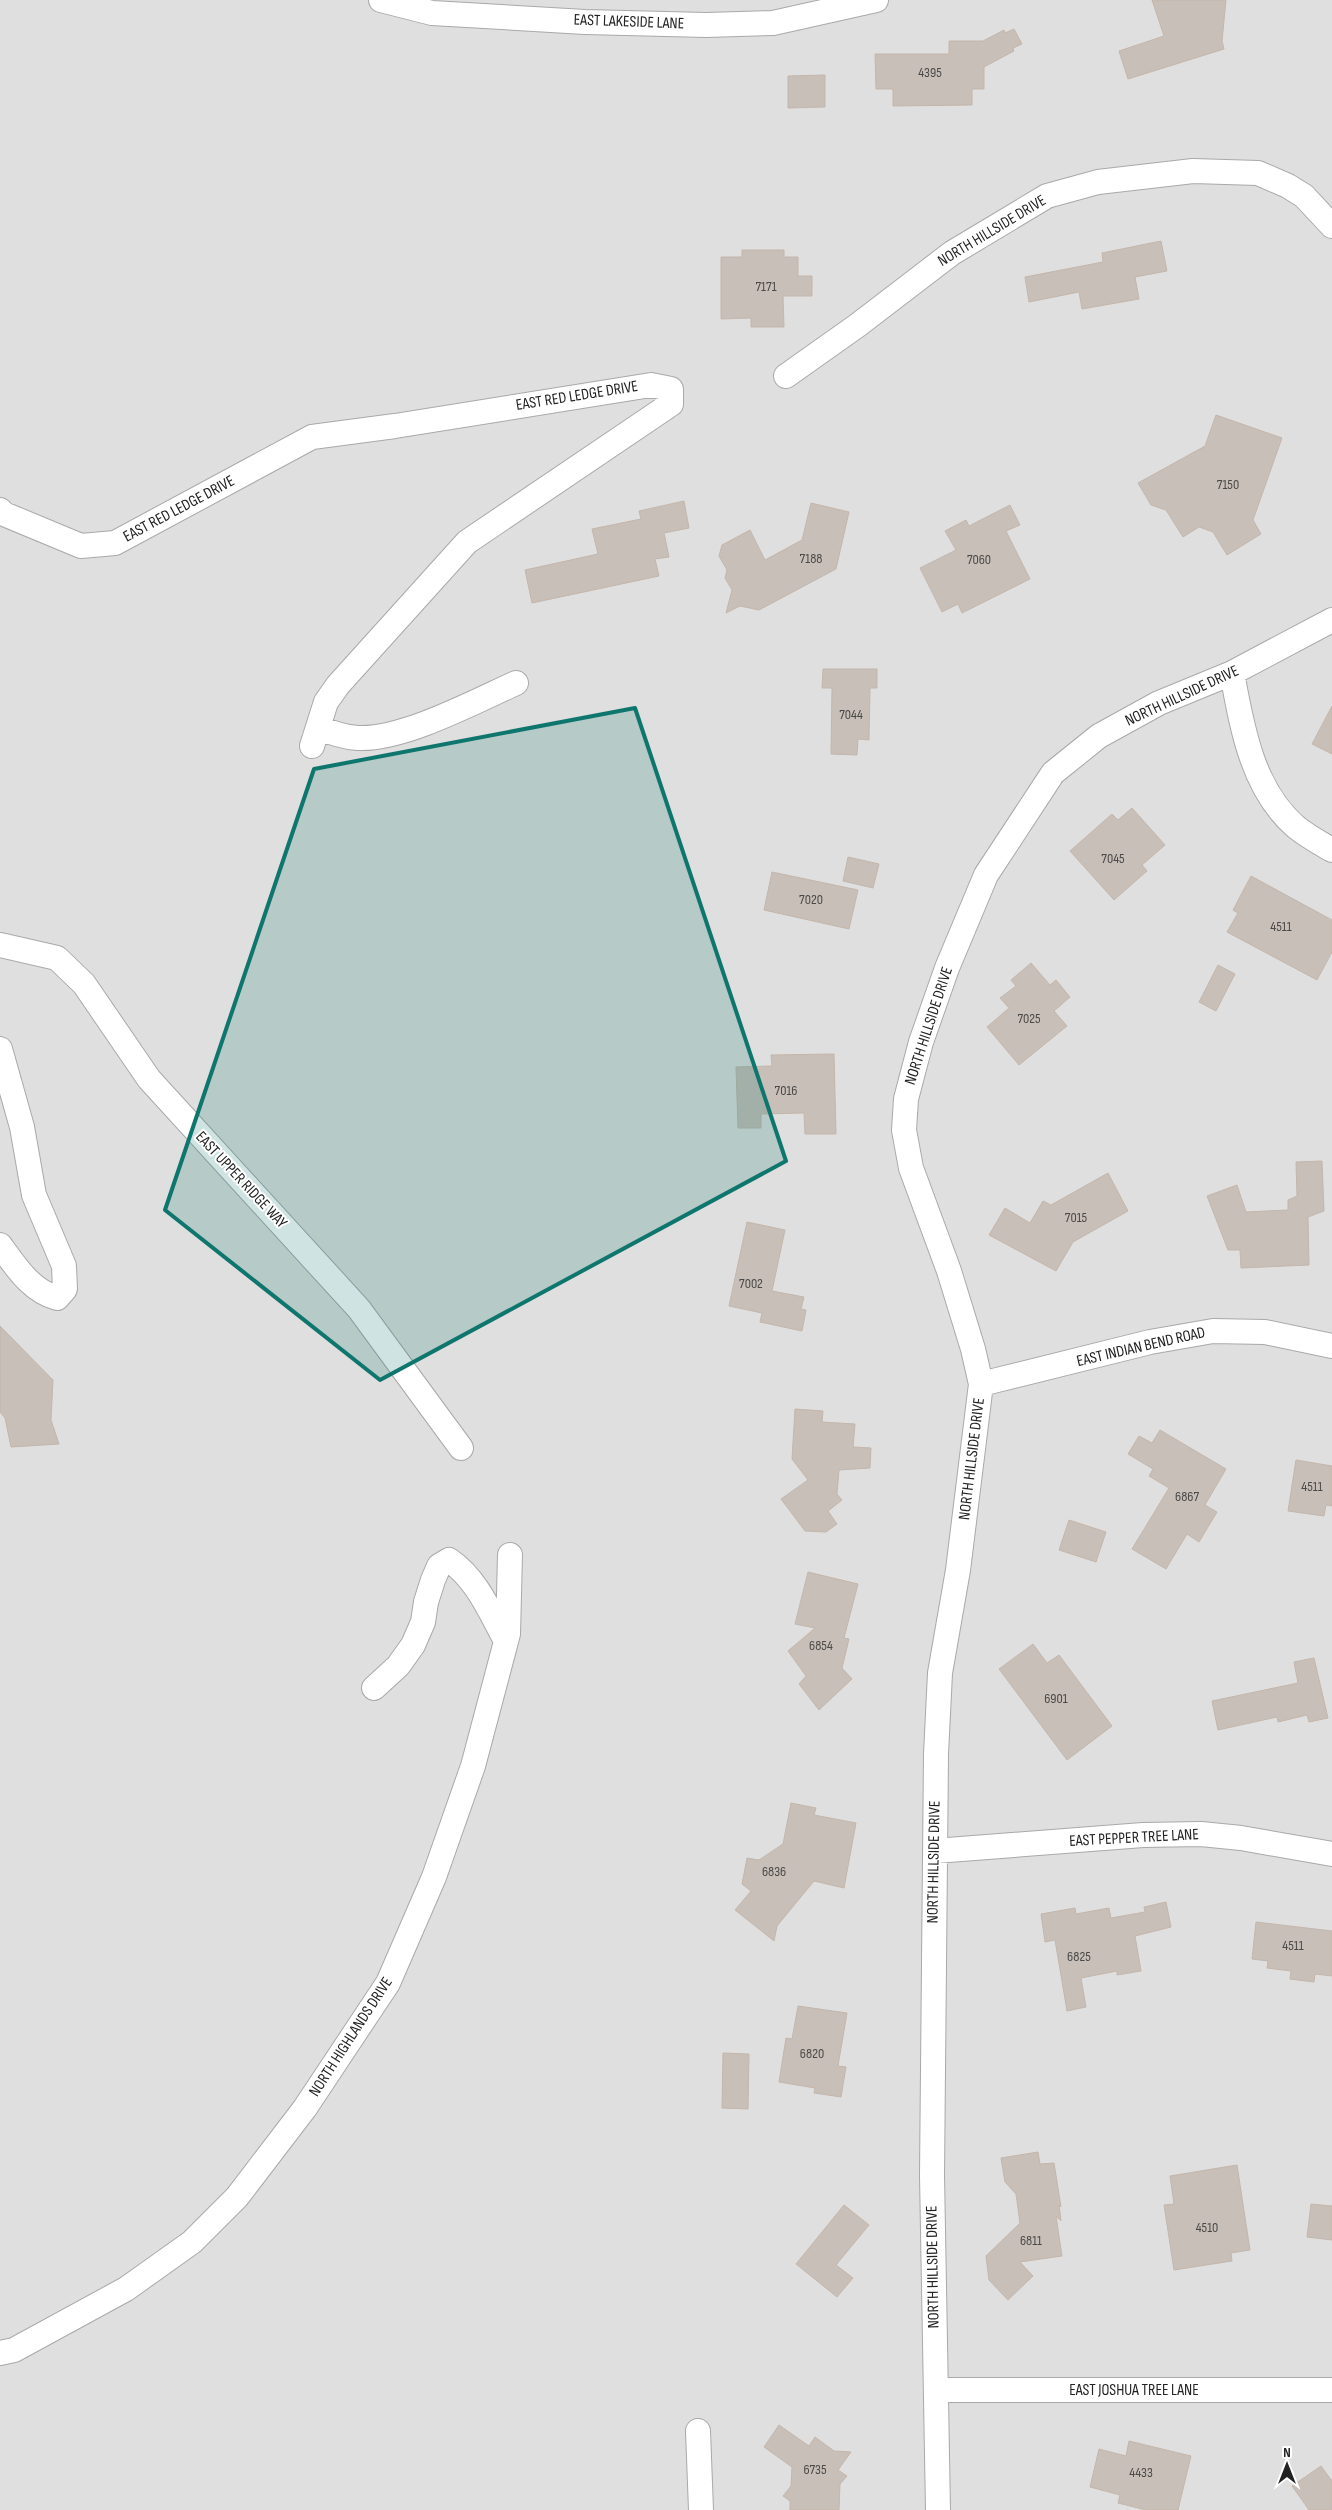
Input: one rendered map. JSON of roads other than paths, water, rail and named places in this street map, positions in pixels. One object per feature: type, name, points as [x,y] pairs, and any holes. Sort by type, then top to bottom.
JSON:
[{"type":"street","name":"EAST LAKESIDE LANE","points":[[381,0],[432,12],[585,22],[706,25],[773,23],[822,5],[876,0]]},
{"type":"street","name":"NORTH HILLSIDE DRIVE","points":[[786,376],[858,325],[952,253],[1048,196],[1089,185],[1193,170],[1258,173],[1288,186],[1304,196],[1332,226]]},
{"type":"street","name":"EAST RED LEDGE DRIVE","points":[[0,510],[4,514],[81,546],[115,543],[312,437],[395,426],[651,385],[671,390],[671,404],[467,542],[338,685],[326,702],[315,736],[337,735],[359,738],[377,736],[429,722],[516,683]]},
{"type":"street","name":"NORTH HILLSIDE DRIVE","points":[[938,2510],[932,2176],[935,1851],[939,1683],[958,1570],[981,1384],[973,1349],[949,1271],[916,1185],[904,1130],[906,1099],[921,1042],[947,968],[986,874],[1053,773],[1099,736],[1159,703],[1232,673],[1332,620]]},
{"type":"street","points":[[1232,673],[1253,764],[1268,794],[1296,826],[1332,850]]},
{"type":"street","name":"EAST UPPER RIDGE WAY","points":[[0,944],[57,958],[84,984],[149,1079],[359,1309],[461,1448]]},
{"type":"street","points":[[0,1049],[22,1127],[34,1195],[64,1266],[65,1289],[57,1298],[43,1294],[22,1275],[0,1245]]},
{"type":"street","name":"EAST INDIAN BEND ROAD","points":[[981,1384],[1150,1342],[1212,1331],[1265,1332],[1332,1346]]},
{"type":"street","name":"NORTH HIGHLANDS DRIVE","points":[[0,2354],[14,2350],[126,2289],[192,2242],[237,2197],[305,2108],[388,1983],[434,1877],[473,1766],[506,1641],[510,1555]]},
{"type":"street","points":[[374,1688],[398,1666],[413,1645],[423,1622],[426,1602],[433,1580],[439,1566],[449,1560],[461,1568],[479,1591],[506,1641]]},
{"type":"street","name":"EAST PEPPER TREE LANE","points":[[935,1851],[1143,1836],[1201,1834],[1241,1838],[1332,1854]]},
{"type":"street","name":"EAST JOSHUA TREE LANE","points":[[936,2390],[1332,2390]]},
{"type":"street","points":[[698,2431],[701,2510]]}]
